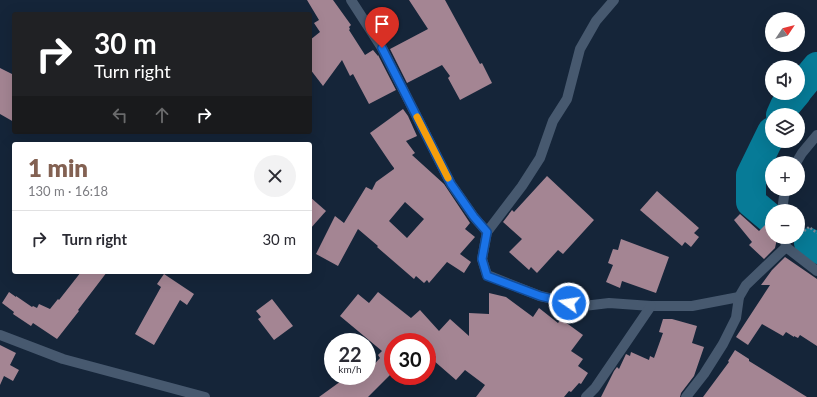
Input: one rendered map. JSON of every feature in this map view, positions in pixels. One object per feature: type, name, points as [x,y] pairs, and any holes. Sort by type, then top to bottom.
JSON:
[{"type":"street","points":[[351,0],[382,48],[451,184],[474,217],[487,232]]},
{"type":"street","points":[[614,0],[596,22],[580,49],[567,99],[553,121],[540,158],[522,186],[487,232],[482,259],[487,276],[540,296],[584,306],[609,303],[652,306],[692,306],[739,298]]},
{"type":"street","points":[[800,156],[817,135]]},
{"type":"street","points":[[686,397],[704,374],[723,344],[736,318],[739,298],[746,285],[783,244]]},
{"type":"street","points":[[787,244],[817,271]]},
{"type":"street","points":[[586,397],[595,388],[652,306]]},
{"type":"street","points":[[0,335],[63,359],[205,397]]},
{"type":"path","points":[[805,230],[809,227],[817,233]]},
{"type":"building","points":[[307,0],[333,0],[351,25],[349,30],[365,55],[373,50],[378,55],[396,90],[369,104],[353,74],[350,76],[342,60],[323,86],[312,72],[312,38],[320,32],[314,23],[319,20]]},
{"type":"building","points":[[409,0],[445,0],[492,83],[460,100],[448,78],[450,76],[442,65],[407,83],[390,49],[428,29]]},
{"type":"building","points":[[0,68],[12,74],[12,121],[0,114]]},
{"type":"building","points":[[403,109],[408,116],[417,136],[406,141],[415,153],[412,155],[444,184],[470,223],[465,229],[475,237],[460,254],[471,262],[464,273],[447,262],[429,283],[427,280],[424,283],[416,276],[414,279],[358,229],[338,266],[316,254],[335,216],[344,223],[366,187],[372,190],[376,182],[394,169],[370,133]],"holes":[[[405,202],[424,219],[407,238],[389,221]]]},
{"type":"building","points":[[547,176],[594,220],[563,254],[558,250],[537,273],[531,267],[529,270],[509,252],[522,239],[503,222],[512,210],[514,212]]},
{"type":"building","points":[[657,191],[699,228],[694,233],[699,237],[691,247],[685,242],[682,246],[640,210]]},
{"type":"building","points":[[312,199],[326,211],[312,227]]},
{"type":"building","points":[[740,214],[759,231],[765,225],[765,244],[776,244],[775,248],[764,259],[749,245],[752,242],[734,220]]},
{"type":"building","points":[[621,239],[669,257],[656,293],[622,281],[620,288],[606,282],[613,265],[608,263],[613,249],[618,250]]},
{"type":"building","points":[[785,257],[817,279],[817,346],[800,335],[798,338],[786,332],[783,336],[762,324],[748,345],[736,337],[770,285],[761,285],[772,270]]},
{"type":"building","points":[[79,274],[105,274],[57,339],[33,323],[31,326],[13,314],[14,312],[2,303],[9,292],[32,307],[37,308],[39,304],[50,309],[58,299],[59,300]]},
{"type":"building","points":[[164,274],[194,294],[187,305],[180,300],[154,345],[135,334],[161,287],[157,284]]},
{"type":"building","points":[[378,292],[411,318],[420,310],[439,331],[450,319],[469,336],[469,313],[489,314],[489,293],[506,297],[533,317],[539,308],[558,323],[561,319],[583,335],[571,351],[583,359],[578,366],[588,373],[581,384],[579,383],[564,397],[476,397],[485,385],[465,370],[456,380],[436,363],[436,333],[384,333],[384,381],[368,397],[319,397],[336,385],[376,385],[376,362],[380,358],[378,355],[382,351],[376,346],[376,333],[360,333],[340,316],[358,294],[369,303]]},
{"type":"building","points":[[272,299],[293,326],[274,340],[258,319],[261,317],[256,311]]},
{"type":"building","points":[[663,319],[672,319],[697,326],[692,343],[704,347],[694,376],[681,393],[680,397],[601,397],[614,371],[617,367],[619,369],[626,354],[630,356],[631,352],[649,360],[650,356],[654,358],[663,333],[659,332]]},
{"type":"building","points":[[0,345],[16,353],[10,365],[19,370],[13,381],[4,376],[0,385]]},
{"type":"building","points":[[735,350],[749,359],[749,361],[807,397],[703,397],[729,362],[728,361]]},
{"type":"waterway","points":[[805,82],[817,67]]},
{"type":"waterway","points":[[784,108],[790,100]]},
{"type":"waterway","points":[[765,146],[751,175],[751,202],[765,214]]},
{"type":"waterway","points":[[809,243],[817,249]]},
{"type":"slow traffic","points":[[417,117],[448,178]]},
{"type":"route","points":[[382,48],[451,184],[474,217],[487,232],[482,259],[487,276],[540,296],[569,303]]}]
